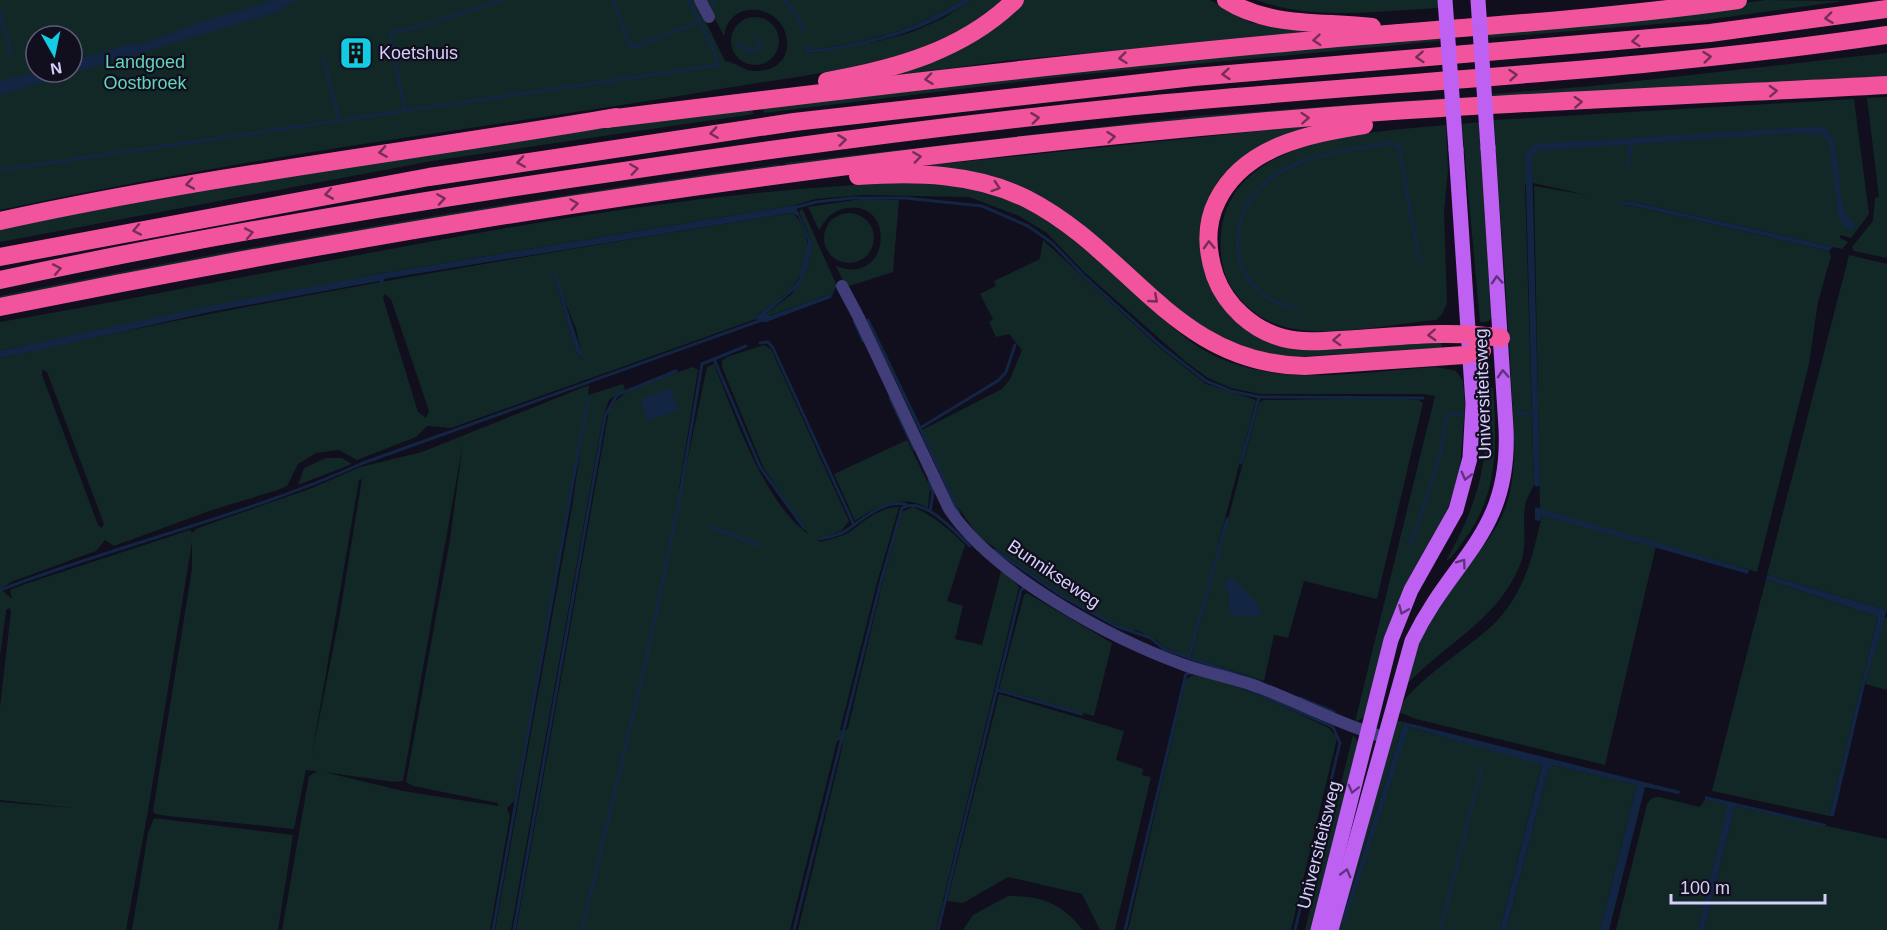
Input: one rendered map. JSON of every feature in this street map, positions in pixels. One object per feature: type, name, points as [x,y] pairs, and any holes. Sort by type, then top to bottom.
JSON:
[{"type":"highway","points":[[0,221],[99,200],[236,176],[607,118],[836,79],[920,58],[979,30],[1015,0]]},
{"type":"highway","points":[[1226,0],[1239,8],[1268,18],[1417,33]]},
{"type":"highway","points":[[607,118],[1066,64],[1562,22],[1738,0]]},
{"type":"highway","points":[[0,257],[429,177],[794,122],[1194,77],[1710,33],[1887,9]]},
{"type":"highway","points":[[0,280],[444,198],[816,144],[1132,106],[1607,67],[1811,46],[1887,35]]},
{"type":"highway","points":[[0,307],[396,233],[711,184],[948,153],[1269,121],[1478,107],[1887,85]]},
{"type":"highway","points":[[1478,107],[1317,133],[1276,147],[1255,159],[1225,186],[1210,222],[1208,242],[1210,262],[1227,299],[1249,321],[1283,338],[1319,341],[1468,333],[1501,339]]},
{"type":"highway","points":[[711,184],[884,174],[947,175],[970,179],[1029,200],[1080,234],[1170,313],[1210,343],[1246,358],[1283,366],[1305,366],[1475,353]]},
{"type":"main road","name":"Universiteitsweg","points":[[1318,930],[1367,732],[1400,615],[1448,527],[1468,472],[1473,422],[1475,353],[1468,333],[1445,0]]},
{"type":"main road","name":"Universiteitsweg","points":[[1331,930],[1412,641],[1427,610],[1482,536],[1499,501],[1507,452],[1478,0]]},
{"type":"main road","points":[[1475,353],[1501,339]]},
{"type":"street","points":[[700,0],[709,17]]},
{"type":"street","name":"Bunnikseweg","points":[[842,286],[949,509],[962,529],[982,548],[1032,585],[1114,634],[1188,666],[1263,689],[1351,728],[1384,737]]},
{"type":"green space","name":"Landgoed Oostbroek","points":[[0,0],[695,0],[725,61],[756,71],[772,68],[782,60],[787,49],[787,37],[782,25],[773,16],[760,10],[743,11],[730,20],[724,36],[705,0],[963,0],[907,28],[871,39],[810,50],[804,45],[806,53],[879,41],[912,32],[944,18],[971,0],[1004,0],[974,22],[942,39],[908,52],[836,70],[281,157],[112,187],[0,210]]},
{"type":"green space","points":[[1024,0],[1210,0],[1251,23],[1318,32],[1012,60],[875,78],[1002,19]]},
{"type":"green space","points":[[1256,0],[1438,0],[1438,8],[1322,13],[1299,11]]},
{"type":"green space","points":[[1767,0],[1844,1],[1706,20],[1488,38],[1488,33]]},
{"type":"green space","points":[[750,17],[760,17],[775,27],[779,41],[775,55],[769,61],[760,65],[750,65],[735,55],[731,46],[731,36],[741,21]]},
{"type":"green space","points":[[1440,36],[1440,41],[1076,75],[764,113],[760,104],[978,79]]},
{"type":"green space","points":[[1887,53],[1887,76],[1492,98],[1492,94],[1592,86]]},
{"type":"green space","points":[[1887,97],[1887,258],[1854,251],[1852,247],[1873,221],[1875,198],[1879,197],[1867,98]]},
{"type":"green space","points":[[1444,98],[1445,102],[789,169],[785,163],[1195,116]]},
{"type":"green space","points":[[1854,99],[1869,214],[1851,238],[1840,235],[1840,238],[1848,242],[1842,249],[1630,201],[1622,202],[1622,206],[1629,205],[1829,251],[1831,256],[1818,302],[1809,364],[1757,572],[1540,511],[1534,186],[1587,195],[1533,183],[1530,167],[1525,186],[1534,485],[1525,506],[1522,558],[1510,585],[1497,603],[1402,690],[1412,659],[1433,615],[1497,526],[1511,485],[1514,432],[1494,120]]},
{"type":"green space","points":[[750,106],[754,114],[432,161],[0,242],[0,229],[93,210],[374,162]]},
{"type":"green space","points":[[1479,122],[1493,317],[1487,322],[1480,322],[1462,124]]},
{"type":"green space","points":[[1338,123],[1293,132],[1253,150],[1225,173],[1207,203],[1200,237],[1249,332],[1441,340],[1442,348],[1274,358],[1221,343],[1062,215],[901,168]]},
{"type":"green space","points":[[1446,125],[1448,170],[1444,213],[1447,303],[1436,320],[1337,331],[1298,330],[1281,326],[1261,317],[1235,293],[1229,284],[1222,262],[1223,221],[1237,189],[1263,166],[1295,150],[1333,139],[1373,132]]},
{"type":"green space","points":[[780,164],[783,170],[0,304],[0,296],[292,240],[584,192]]},
{"type":"green space","points":[[911,182],[965,186],[991,193],[1038,215],[1081,246],[1179,333],[1212,355],[1224,360],[1249,368],[1301,375],[1356,374],[1436,367],[1456,371],[1463,381],[1465,406],[1460,469],[1448,508],[1416,573],[1367,716],[1355,722],[1435,396],[1422,394],[1259,394],[1231,388],[1208,378],[1186,362],[1084,272],[1047,233],[1019,216],[969,197],[862,195],[816,199],[795,205],[379,274],[0,351],[0,322],[453,237],[681,202],[796,189]]},
{"type":"green space","points":[[862,199],[899,200],[893,272],[846,287],[836,266],[854,269],[868,265],[876,255],[881,242],[880,229],[874,217],[863,209],[847,208],[830,215],[819,230],[808,207]]},
{"type":"green space","points":[[802,208],[837,286],[831,294],[768,316],[767,313],[792,294],[808,266],[813,245],[799,212]]},
{"type":"green space","points":[[792,213],[801,223],[808,244],[804,268],[798,280],[789,290],[770,307],[759,313],[756,319],[451,428],[427,426],[416,437],[357,460],[339,450],[316,453],[298,464],[287,486],[278,490],[212,510],[114,546],[105,540],[96,551],[11,582],[1,589],[12,599],[10,590],[25,584],[190,530],[192,533],[198,528],[312,488],[360,467],[422,452],[589,385],[588,395],[623,384],[625,390],[609,400],[603,417],[511,930],[495,930],[572,507],[588,396],[515,800],[507,808],[510,816],[490,930],[282,930],[309,776],[317,771],[306,770],[294,829],[155,814],[153,811],[192,569],[192,542],[126,930],[0,930],[0,802],[74,808],[0,800],[0,707],[11,611],[9,608],[6,610],[0,657],[0,358],[197,316],[494,262]],"holes":[[[552,269],[576,329],[583,360],[576,352]],[[385,294],[391,299],[429,411],[426,418],[418,412],[383,298]],[[42,369],[47,372],[104,524],[102,528],[98,525],[42,375]],[[463,443],[450,539],[406,782],[413,786],[498,803],[498,806],[403,791],[324,772],[394,782],[403,781]],[[362,479],[339,619],[312,755],[359,480]]]},
{"type":"green space","points":[[849,213],[858,215],[869,224],[874,238],[872,247],[863,258],[849,263],[840,261],[829,252],[824,238],[826,229],[835,218]]},
{"type":"green space","points":[[1043,240],[1160,348],[1206,384],[1256,400],[1189,657],[1164,647],[1157,640],[1136,630],[1128,630],[1097,615],[1063,595],[978,536],[956,504],[922,430],[1002,389],[1010,379],[1022,350],[1009,334],[996,337],[989,322],[993,319],[980,294],[996,286],[994,281],[1040,259]]},
{"type":"green space","points":[[1849,255],[1887,264],[1887,610],[1767,575]]},
{"type":"green space","points":[[764,345],[771,349],[849,521],[841,531],[817,540],[820,542],[841,536],[879,512],[899,507],[877,583],[840,730],[845,731],[848,728],[882,584],[902,512],[913,507],[941,524],[965,545],[947,601],[963,606],[955,639],[982,645],[1002,567],[1019,587],[936,930],[798,930],[843,744],[841,740],[837,741],[790,930],[516,930],[609,410],[624,394],[635,388],[693,367],[698,370],[679,489],[680,495],[707,367],[714,364],[741,432],[764,479],[777,501],[808,534],[763,467],[722,367],[722,361],[727,357]]},
{"type":"green space","points":[[1486,388],[1493,388],[1495,428],[1490,486],[1475,523],[1456,552],[1446,561],[1467,518],[1480,478],[1486,437]]},
{"type":"green space","points":[[1395,398],[1419,400],[1423,403],[1377,599],[1304,581],[1288,638],[1274,635],[1264,681],[1191,657],[1259,403],[1263,400]]},
{"type":"green space","points":[[907,440],[930,487],[928,508],[909,502],[891,503],[855,521],[834,474]]},
{"type":"green space","points":[[326,458],[342,458],[352,464],[298,485],[304,468]]},
{"type":"green space","points":[[1542,515],[1656,546],[1605,765],[1416,719],[1398,712],[1413,690],[1495,623],[1514,599],[1526,572]]},
{"type":"green space","points":[[1766,579],[1878,617],[1829,816],[1712,791]]},
{"type":"green space","points":[[1027,593],[1112,643],[1094,716],[999,689],[1024,595]]},
{"type":"green space","points":[[1887,617],[1887,690],[1865,684],[1883,618]]},
{"type":"green space","points":[[1194,675],[1263,697],[1329,728],[1337,738],[1291,930],[1128,930],[1186,679]]},
{"type":"green space","points":[[999,694],[1124,731],[1116,760],[1143,769],[1142,775],[1151,777],[1115,930],[1100,930],[1082,894],[1008,877],[963,903],[947,901]]},
{"type":"green space","points":[[1395,720],[1404,722],[1341,922],[1408,727],[1542,764],[1500,930],[1334,930]]},
{"type":"green space","points":[[1353,735],[1359,743],[1315,930],[1305,930]]},
{"type":"green space","points":[[1553,765],[1637,785],[1600,930],[1506,930],[1548,771]]},
{"type":"green space","points":[[1659,797],[1700,807],[1705,799],[1729,805],[1698,930],[1616,930],[1647,804],[1652,798]]},
{"type":"green space","points":[[1735,806],[1887,839],[1887,930],[1704,930]]},
{"type":"green space","points":[[154,818],[293,835],[278,930],[132,930],[148,833]]},
{"type":"green space","points":[[1008,896],[1031,897],[1050,903],[1075,920],[1083,930],[963,930],[973,915]]},
{"type":"water","points":[[274,0],[300,0],[291,2],[278,12],[84,70],[84,57],[123,46],[145,43],[204,21]]},
{"type":"water","points":[[963,0],[971,0],[933,22],[913,30],[871,43],[806,53],[804,45],[807,44],[810,50],[890,34],[925,20]]},
{"type":"water","points":[[24,75],[24,84],[37,84],[0,95],[0,81]]},
{"type":"water","points":[[1826,128],[1832,139],[1836,152],[1841,194],[1848,217],[1855,225],[1853,230],[1847,228],[1839,220],[1829,143],[1822,135],[1794,133],[1634,144],[1625,177],[1629,144],[1537,151],[1532,157],[1540,485],[1537,487],[1534,485],[1525,153],[1535,144]]},
{"type":"water","points":[[1630,201],[1833,247],[1829,251],[1629,205],[1622,206],[1622,202]]},
{"type":"water","points":[[795,205],[813,245],[808,266],[799,286],[767,313],[769,316],[831,294],[836,287],[831,298],[766,322],[757,322],[756,316],[785,295],[799,279],[808,241],[798,216],[792,213],[384,279],[383,286],[379,281],[210,312],[40,350],[38,355],[33,351],[0,358],[0,351],[209,306],[379,274]]},
{"type":"water","points":[[552,269],[555,271],[584,360],[576,352]]},
{"type":"water","points":[[670,388],[678,410],[647,421],[641,399]]},
{"type":"water","points":[[1535,507],[1749,570],[1748,574],[1542,515],[1540,521],[1535,520]]},
{"type":"water","points":[[1767,575],[1887,610],[1865,684],[1834,816],[1829,816],[1878,617],[1766,579]]},
{"type":"water","points":[[1232,577],[1253,599],[1262,614],[1251,617],[1233,615],[1228,608],[1230,595],[1224,583]]},
{"type":"water","points":[[1404,722],[1680,791],[1679,794],[1645,787],[1609,930],[1600,930],[1637,785],[1553,765],[1548,771],[1506,930],[1500,930],[1542,765],[1409,727],[1345,923],[1341,923]]},
{"type":"water","points":[[1482,761],[1483,766],[1442,930],[1439,930]]},
{"type":"water","points":[[1705,796],[1826,824],[1826,827],[1735,806],[1704,930],[1698,930],[1728,805],[1705,799]]},
{"type":"waterway","points":[[405,111],[390,33],[418,27],[501,0]]},
{"type":"waterway","points":[[613,0],[631,48],[699,22]]},
{"type":"waterway","points":[[0,170],[719,65],[689,0]]},
{"type":"waterway","points":[[712,0],[715,5]]},
{"type":"waterway","points":[[784,0],[797,15],[804,30]]},
{"type":"waterway","points":[[0,12],[11,54]]},
{"type":"waterway","points":[[738,43],[747,50],[754,51],[760,45],[760,41],[756,39]]},
{"type":"waterway","points":[[324,60],[339,120]]},
{"type":"waterway","points":[[1298,309],[1274,301],[1261,293],[1241,265],[1238,249],[1238,233],[1248,203],[1271,178],[1298,163],[1359,148],[1389,143],[1399,146],[1419,260]]},
{"type":"waterway","points":[[793,208],[816,202],[852,198],[905,198],[982,206],[1028,226],[1052,243],[1084,276],[1161,346],[1206,381],[1231,391],[1259,397],[1423,398]]},
{"type":"waterway","points":[[868,320],[920,428],[999,380],[1006,372],[1015,345]]},
{"type":"waterway","points":[[0,590],[90,558],[274,499],[363,463],[759,321]]},
{"type":"waterway","points":[[854,321],[863,341]]},
{"type":"waterway","points":[[760,343],[768,342],[773,348],[853,523]]},
{"type":"waterway","points":[[582,930],[648,652],[678,506],[702,364],[746,346]]},
{"type":"waterway","points":[[714,359],[760,467],[804,528]]},
{"type":"waterway","points":[[514,930],[605,416],[617,395],[676,371]]},
{"type":"waterway","points":[[1241,463],[1259,397]]},
{"type":"waterway","points":[[493,930],[588,398]]},
{"type":"waterway","points":[[890,398],[914,449]]},
{"type":"waterway","points":[[1518,414],[1534,413]]},
{"type":"waterway","points":[[1410,543],[1418,526],[1442,448],[1446,415],[1462,414]]},
{"type":"waterway","points":[[920,428],[959,513]]},
{"type":"waterway","points":[[929,480],[933,493],[930,511]]},
{"type":"waterway","points":[[820,539],[844,532],[867,515],[883,507],[891,504],[907,505]]},
{"type":"waterway","points":[[794,930],[881,581],[902,508],[911,506],[930,511],[970,546]]},
{"type":"waterway","points":[[1189,658],[1227,519]]},
{"type":"waterway","points":[[711,527],[758,545]]},
{"type":"waterway","points":[[995,550],[1062,596],[1116,626],[1151,638],[1164,649],[1260,682]]},
{"type":"waterway","points":[[938,930],[1021,590],[1025,587]]},
{"type":"waterway","points":[[1125,930],[1186,674],[1192,673]]},
{"type":"waterway","points":[[997,690],[1082,714]]},
{"type":"waterway","points":[[1250,690],[1333,727],[1340,743],[1295,930]]},
{"type":"waterway","points":[[1300,698],[1334,712]]},
{"type":"place","name":"Koetshuis","points":[[356,53]]}]
